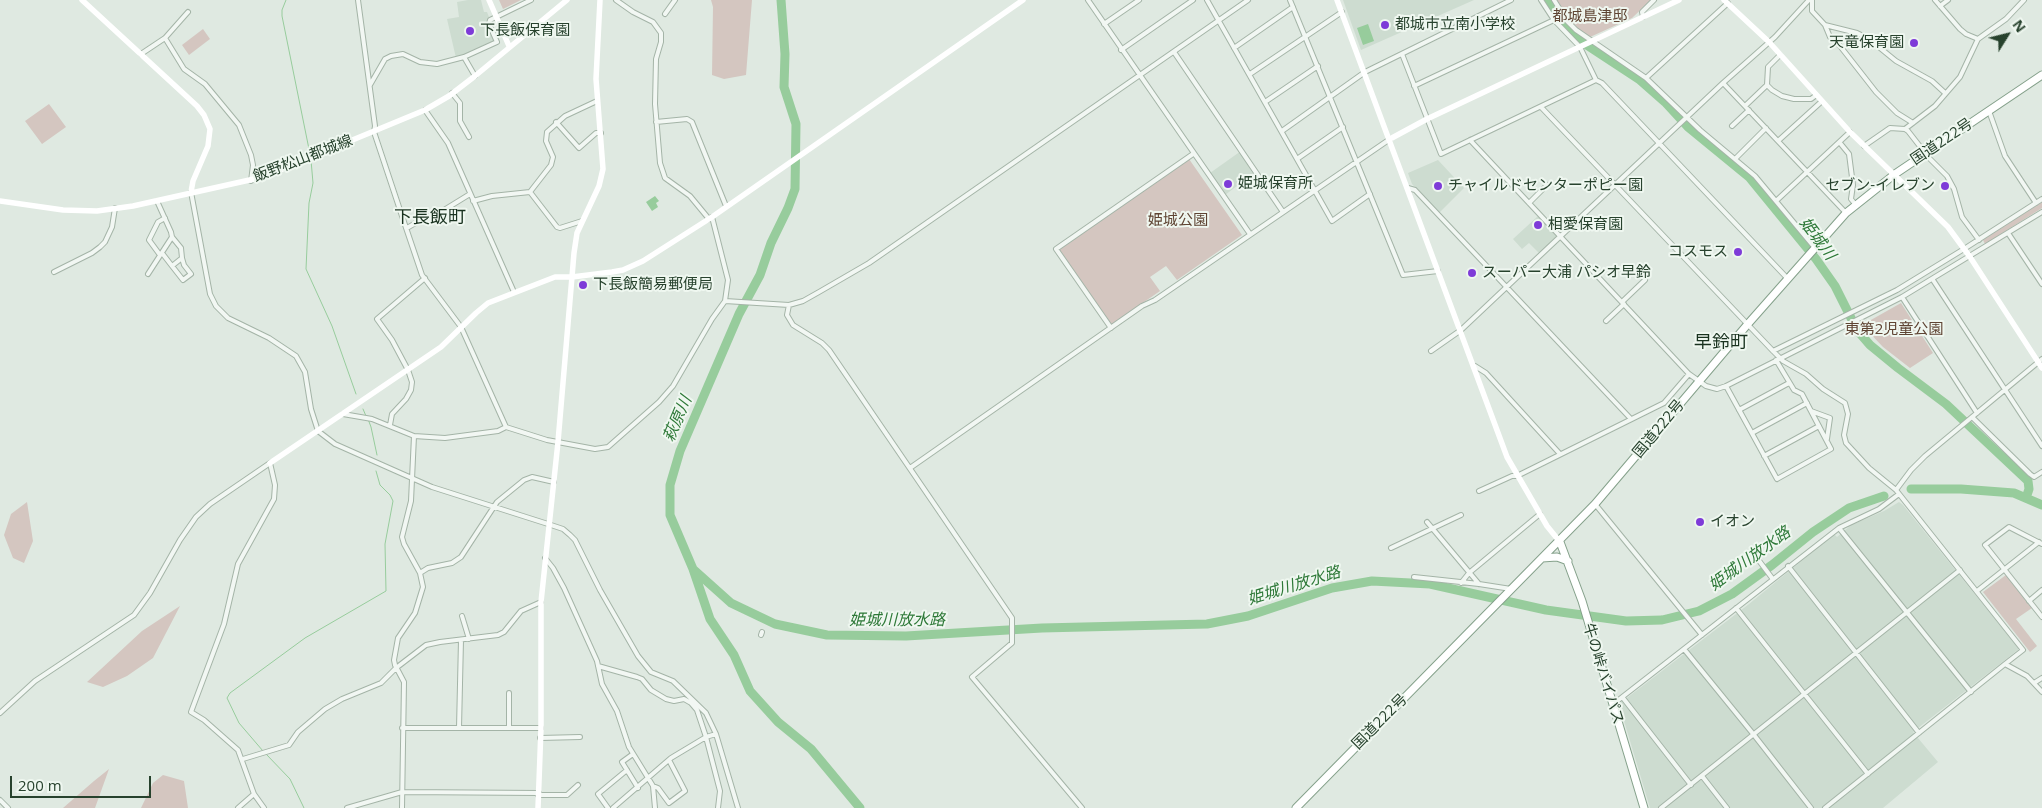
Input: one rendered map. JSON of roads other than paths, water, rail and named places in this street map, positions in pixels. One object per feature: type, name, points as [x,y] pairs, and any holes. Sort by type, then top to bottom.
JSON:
[{"type":"highway","name":"国道222号","points":[[1296,808],[1541,558],[1560,542],[1855,204],[1894,174],[2042,75]]},
{"type":"highway","name":"牛の峠バイパス","points":[[1560,542],[1582,602],[1644,808]]},
{"type":"highway","points":[[1541,558],[1557,557],[1568,562]]},
{"type":"street","points":[[82,0],[197,106],[207,121],[210,129],[208,146],[193,181],[192,192],[210,294],[216,306],[228,318],[269,338],[296,356],[305,372],[311,409],[318,431],[335,444],[432,487],[562,529],[575,540],[600,590],[645,665],[652,672],[673,681],[706,713],[716,734],[738,808]]},
{"type":"street","points":[[358,0],[375,126],[374,132],[407,228],[425,278],[461,327],[506,427]]},
{"type":"street","points":[[489,0],[509,46]]},
{"type":"street","points":[[370,86],[381,65],[391,56],[403,54],[420,62],[430,64],[447,63],[497,42],[489,24],[490,20],[531,0]]},
{"type":"street","name":"飯野松山都城線","points":[[0,200],[63,210],[97,211],[251,180],[425,110],[452,94],[567,0]]},
{"type":"street","points":[[538,808],[541,728],[541,602],[558,442],[575,244],[582,221],[602,177],[603,159],[598,101],[597,56],[600,0]]},
{"type":"street","points":[[343,414],[372,418],[414,436],[445,438],[498,430],[506,427],[558,442],[602,449],[616,442],[659,402],[673,386],[712,319],[727,301],[728,280],[710,218],[690,196],[663,175],[656,122],[656,59],[661,42],[660,33],[654,22],[633,12],[622,2],[616,0]]},
{"type":"street","points":[[665,14],[675,0]]},
{"type":"street","points":[[0,713],[35,681],[134,615],[147,598],[196,516],[210,504],[441,347],[482,308],[514,292],[555,277],[612,272],[643,262],[710,218],[1023,0]]},
{"type":"street","points":[[1088,0],[1138,75],[1250,234]]},
{"type":"street","points":[[1104,24],[1139,0]]},
{"type":"street","points":[[1121,50],[1193,0]]},
{"type":"street","points":[[1207,0],[1332,220],[1370,194]]},
{"type":"street","points":[[727,301],[787,305],[803,301],[869,263],[1248,0]]},
{"type":"street","points":[[1290,0],[1403,275],[1439,271]]},
{"type":"street","points":[[1337,0],[1475,366],[1490,411],[1517,476],[1560,542]]},
{"type":"street","points":[[1282,131],[1365,72],[1511,0]]},
{"type":"street","points":[[1541,0],[1554,20],[1580,47],[1596,80],[1602,83],[1660,143],[1788,279]]},
{"type":"street","points":[[1554,0],[1567,21],[1576,30],[1646,78],[1687,117],[1736,158],[1763,184],[1815,248]]},
{"type":"street","points":[[1643,17],[1642,12],[1654,0]]},
{"type":"street","points":[[910,468],[1111,328],[1390,139],[1427,119],[1679,0]]},
{"type":"street","points":[[1810,0],[1812,11],[1876,92],[1897,113],[1913,123]]},
{"type":"street","points":[[1431,351],[1461,330],[1768,42],[1810,0]]},
{"type":"street","points":[[1935,0],[1966,34],[1978,39]]},
{"type":"street","points":[[1940,6],[1948,0]]},
{"type":"street","points":[[1905,130],[1935,106],[1965,69],[1978,39],[2006,19],[2024,0]]},
{"type":"street","points":[[1646,78],[1726,2],[1768,42],[1815,96],[1850,132],[1931,209],[1970,257],[2040,360],[2042,368]]},
{"type":"street","points":[[1234,48],[1294,8]]},
{"type":"street","points":[[141,54],[165,38],[188,12]]},
{"type":"street","points":[[1250,74],[1342,12]]},
{"type":"street","points":[[1414,86],[1554,20]]},
{"type":"street","points":[[1825,26],[1857,33],[1869,39],[1896,61],[1932,81],[1945,92]]},
{"type":"street","points":[[165,38],[184,69],[206,84],[236,119],[251,154],[251,180]]},
{"type":"street","points":[[1174,52],[1283,212]]},
{"type":"street","points":[[1402,54],[1441,154],[1596,80]]},
{"type":"street","points":[[1745,106],[1767,85],[1768,67],[1780,55]]},
{"type":"street","points":[[464,57],[475,76]]},
{"type":"street","points":[[1265,102],[1318,66]]},
{"type":"street","points":[[1723,83],[1846,213]]},
{"type":"street","points":[[1767,85],[1776,94],[1794,99],[1810,99],[1815,96]]},
{"type":"street","points":[[452,94],[460,103],[460,121],[469,137]]},
{"type":"street","points":[[474,201],[492,196],[530,192],[551,165],[553,157],[547,146],[547,132],[565,116],[598,101]]},
{"type":"street","points":[[1778,141],[1821,102]]},
{"type":"street","points":[[1541,107],[1778,359],[1794,390],[1802,394],[1831,449],[1777,479],[1726,386]]},
{"type":"street","points":[[425,110],[448,142],[514,292]]},
{"type":"street","points":[[1732,126],[1749,110]]},
{"type":"street","points":[[1989,111],[2004,156],[2036,203]]},
{"type":"street","points":[[656,122],[687,119],[692,122],[726,206]]},
{"type":"street","points":[[556,122],[579,148],[596,133],[601,133]]},
{"type":"street","points":[[1297,159],[1343,127]]},
{"type":"street","points":[[1736,158],[1766,128]]},
{"type":"street","points":[[1864,146],[1890,128],[1905,130],[1947,176],[1954,189],[1962,217],[1979,240]]},
{"type":"street","points":[[1776,202],[1850,132]]},
{"type":"street","points":[[1470,140],[1689,374],[1706,386],[1717,389],[1902,297],[1933,280],[2042,212]]},
{"type":"street","points":[[1840,143],[1849,154],[1853,185],[1851,199],[1855,204]]},
{"type":"street","points":[[1111,328],[1056,249],[1193,154]]},
{"type":"street","points":[[1529,203],[1547,185]]},
{"type":"street","points":[[1408,188],[1415,190],[1630,419]]},
{"type":"street","points":[[530,192],[557,227],[560,228],[582,221]]},
{"type":"street","points":[[407,228],[470,194]]},
{"type":"street","points":[[1772,352],[1897,290],[1964,250],[2042,199]]},
{"type":"street","points":[[157,200],[172,232],[172,237],[181,248],[184,266],[191,274],[183,280],[148,240],[158,222],[165,218]]},
{"type":"street","points":[[54,272],[92,254],[105,242],[112,227],[115,208]]},
{"type":"street","points":[[2008,233],[2042,284]]},
{"type":"street","points":[[148,274],[172,237]]},
{"type":"street","points":[[172,266],[182,258]]},
{"type":"street","points":[[390,425],[394,409],[406,399],[411,390],[412,382],[408,370],[392,340],[377,319],[425,278]]},
{"type":"street","points":[[1606,322],[1645,280]]},
{"type":"street","points":[[1933,280],[2042,446]]},
{"type":"street","points":[[1902,297],[1977,413]]},
{"type":"street","points":[[787,305],[786,315],[793,325],[822,343],[829,350],[1012,618],[1012,643],[972,677],[1082,808]]},
{"type":"street","points":[[1778,359],[1806,374],[1823,389],[1845,403],[1848,414],[1844,435],[1846,442],[1868,468],[1897,492],[2023,650],[1824,808]]},
{"type":"street","points":[[1612,705],[1772,578],[1839,528],[1879,509],[1897,492],[1917,464],[2040,360]]},
{"type":"street","points":[[1475,366],[1486,373],[1560,454]]},
{"type":"street","points":[[1479,492],[1512,476],[1517,476],[1664,403],[1689,374]]},
{"type":"street","points":[[1739,410],[1790,383]]},
{"type":"street","points":[[1752,433],[1807,403]]},
{"type":"street","points":[[1811,411],[1830,418],[1827,439]]},
{"type":"street","points":[[1970,419],[2034,477],[2042,472]]},
{"type":"street","points":[[1764,456],[1819,426]]},
{"type":"street","points":[[402,808],[404,682],[394,660],[398,638],[415,613],[423,586],[420,572],[402,537],[411,501],[414,436]]},
{"type":"street","points":[[264,808],[254,794],[243,759],[238,750],[224,736],[191,712],[224,624],[238,564],[274,499],[275,485],[270,463]]},
{"type":"street","points":[[420,572],[428,568],[452,563],[461,557],[493,507],[524,480],[532,477],[554,482]]},
{"type":"street","points":[[1595,504],[1702,635]]},
{"type":"street","points":[[1461,583],[1469,573],[1540,514]]},
{"type":"street","points":[[1391,548],[1461,515]]},
{"type":"street","points":[[1428,522],[1479,584]]},
{"type":"street","points":[[1977,591],[2005,569],[2040,543],[2009,527],[1986,545],[2005,569],[2029,601],[2042,617]]},
{"type":"street","points":[[1839,528],[1971,692]]},
{"type":"street","points":[[545,558],[564,588],[598,666],[602,684],[617,711],[623,732],[633,754],[653,786],[658,788],[669,803],[685,791],[669,760]]},
{"type":"street","points":[[1757,558],[1772,578]]},
{"type":"street","points":[[1788,566],[1919,733]]},
{"type":"street","points":[[1661,808],[1960,570]]},
{"type":"street","points":[[1414,577],[1479,584],[1509,591]]},
{"type":"street","points":[[2029,601],[2042,590]]},
{"type":"street","points":[[243,759],[289,745],[298,732],[325,709],[342,699],[381,683],[396,668],[426,645],[490,638],[501,634],[521,611],[541,602]]},
{"type":"street","points":[[1736,608],[1868,774]]},
{"type":"street","points":[[462,616],[469,639]]},
{"type":"street","points":[[459,728],[461,640]]},
{"type":"street","points":[[1684,649],[1810,808]]},
{"type":"street","points":[[2005,664],[2028,676],[2042,692]]},
{"type":"street","points":[[598,666],[608,670],[624,672],[642,679],[651,690],[666,699],[674,701],[684,699],[697,710],[720,791],[718,808]]},
{"type":"street","points":[[2034,683],[2042,678]]},
{"type":"street","points":[[509,693],[509,728]]},
{"type":"street","points":[[1623,698],[1691,785]]},
{"type":"street","points":[[402,728],[541,728]]},
{"type":"street","points":[[613,808],[669,760],[706,737],[716,734]]},
{"type":"street","points":[[540,738],[580,737]]},
{"type":"street","points":[[633,754],[622,762],[638,788]]},
{"type":"street","points":[[608,808],[598,794],[627,770]]},
{"type":"street","points":[[1702,776],[1727,808]]},
{"type":"street","points":[[347,808],[402,792],[567,795],[578,785]]},
{"type":"street","points":[[653,786],[655,808]]},
{"type":"street","points":[[238,808],[254,794]]},
{"type":"street","points":[[0,800],[8,808]]},
{"type":"waterway","points":[[286,0],[282,16],[310,154]]},
{"type":"waterway","name":"萩原川","points":[[781,0],[785,54],[784,87],[796,124],[795,189],[771,243],[760,275],[739,314],[680,451],[670,485],[670,515],[693,569],[710,619],[734,655],[750,691],[778,722],[811,749],[860,808]]},
{"type":"waterway","name":"姫城川","points":[[1547,0],[1570,34],[1640,80],[1665,102],[1688,127],[1749,177],[1816,259],[1835,286],[1857,330],[1870,345],[1946,404],[2028,481],[2029,489],[2026,498]]},
{"type":"waterway","points":[[311,160],[313,183],[309,203],[306,269],[332,326],[356,394]]},
{"type":"waterway","points":[[363,409],[366,416]]},
{"type":"waterway","points":[[368,419],[377,455]]},
{"type":"waterway","points":[[263,751],[239,723],[227,698],[230,693],[305,638],[386,591],[385,544],[393,501],[380,485],[376,471]]},
{"type":"waterway","name":"姫城川放水路","points":[[1911,489],[1961,489],[2014,493],[2042,505]]},
{"type":"waterway","name":"姫城川放水路","points":[[693,569],[731,603],[775,624],[827,635],[906,636],[1042,628],[1207,624],[1248,616],[1332,588],[1372,581],[1430,584],[1546,610],[1626,621],[1662,620],[1699,611],[1732,594],[1813,532],[1849,508],[1884,496]]},
{"type":"waterway","points":[[266,754],[290,779],[304,808]]},
{"type":"place","name":"都城市立南小学校","points":[[1385,25]]},
{"type":"place","name":"下長飯保育園","points":[[470,31]]},
{"type":"place","name":"天竜保育園","points":[[1914,43]]},
{"type":"place","name":"姫城保育所","points":[[1228,184]]},
{"type":"place","name":"チャイルドセンターポピー園","points":[[1438,186]]},
{"type":"place","name":"セブン-イレブン","points":[[1945,186]]},
{"type":"place","name":"相愛保育園","points":[[1538,225]]},
{"type":"place","name":"コスモス","points":[[1738,252]]},
{"type":"place","name":"スーパー大浦 パシオ早鈴","points":[[1472,273]]},
{"type":"place","name":"下長飯簡易郵便局","points":[[583,285]]},
{"type":"place","name":"イオン","points":[[1700,522]]},
{"type":"district","name":"下長飯町","points":[[430,218]]},
{"type":"district","name":"早鈴町","points":[[1721,343]]},
{"type":"park label","name":"都城島津邸","points":[[1590,17]]},
{"type":"park label","name":"姫城公園","points":[[1178,221]]},
{"type":"park label","name":"東第2児童公園","points":[[1894,330]]}]
